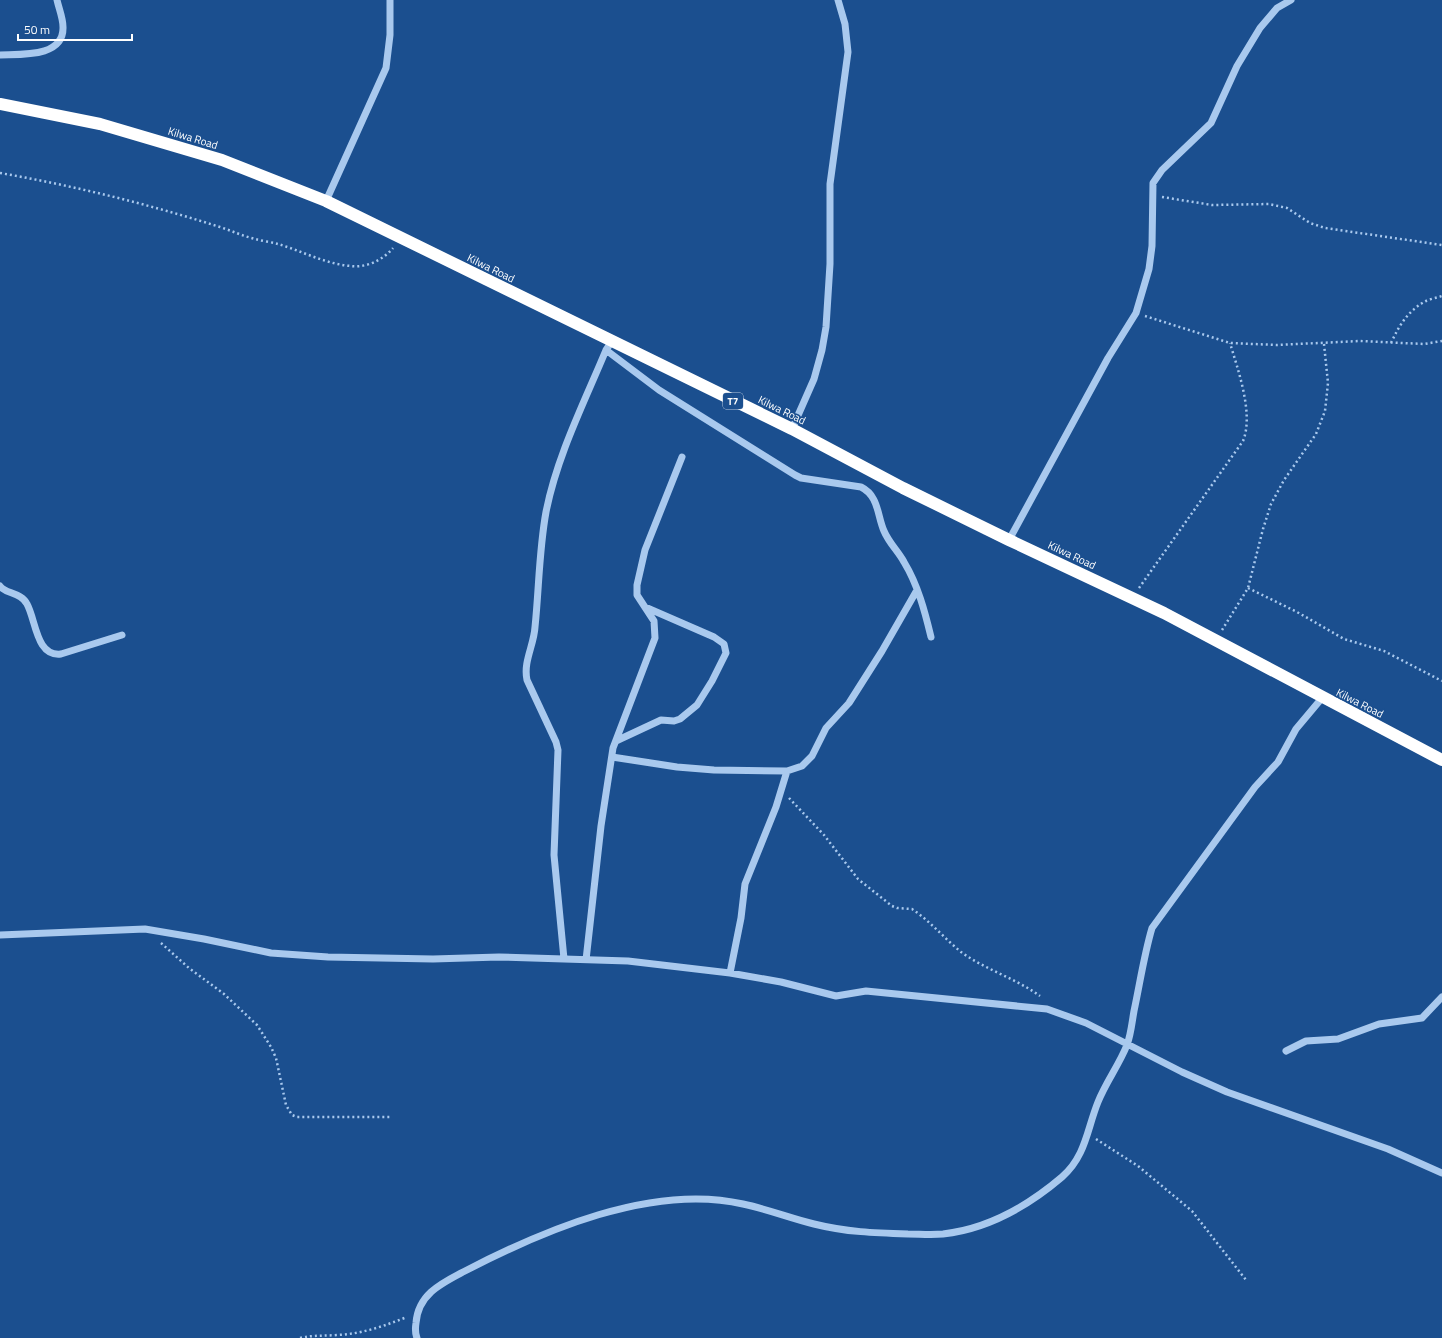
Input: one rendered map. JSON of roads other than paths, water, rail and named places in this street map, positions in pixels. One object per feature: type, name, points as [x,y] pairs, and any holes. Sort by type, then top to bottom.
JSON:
[{"type":"highway","name":"Kilwa Road","points":[[0,104],[115,129],[222,160],[326,201],[402,238],[609,346],[792,430],[903,488],[1132,598],[1442,760]]},
{"type":"street","points":[[0,55],[44,52],[56,44],[61,39],[63,26],[57,0]]},
{"type":"street","points":[[326,201],[386,68],[390,35],[390,0]]},
{"type":"street","points":[[792,430],[814,379],[822,350],[826,327],[830,264],[830,184],[848,52],[845,24],[838,0]]},
{"type":"street","points":[[1009,540],[1108,358],[1136,313],[1149,269],[1152,246],[1153,183],[1157,176],[1211,123],[1237,66],[1260,28],[1277,8],[1291,0]]},
{"type":"street","points":[[564,959],[554,855],[558,750],[527,680],[525,670],[535,629],[546,512],[570,436],[609,346],[659,390],[795,475],[801,478],[861,487],[866,490],[875,500],[890,544],[904,562],[917,590],[931,637]]},
{"type":"street","points":[[586,960],[601,826],[612,757],[616,741],[656,638],[654,621],[637,595],[637,585],[646,550],[682,457]]},
{"type":"street","points":[[0,586],[3,589],[24,598],[32,613],[42,646],[51,653],[61,654],[122,635]]},
{"type":"street","points":[[612,757],[677,767],[714,770],[787,771],[802,766],[812,756],[826,728],[849,704],[917,590]]},
{"type":"street","points":[[616,741],[661,720],[674,721],[680,719],[697,705],[703,697],[726,653],[724,644],[714,637],[645,607]]},
{"type":"street","points":[[417,1338],[415,1333],[416,1313],[421,1302],[438,1286],[482,1262],[551,1230],[610,1212],[677,1199],[702,1198],[743,1204],[815,1224],[859,1233],[940,1234],[956,1232],[996,1221],[1024,1206],[1072,1168],[1089,1135],[1097,1103],[1128,1043],[1147,945],[1152,928],[1255,787],[1278,762],[1296,729],[1322,698]]},
{"type":"street","points":[[730,973],[741,918],[745,884],[782,790],[787,771]]},
{"type":"street","points":[[0,935],[145,930],[204,939],[271,953],[321,957],[628,961],[730,973],[781,982],[836,996],[846,996],[866,991],[1047,1009],[1080,1021],[1128,1043],[1182,1072],[1227,1092],[1388,1149],[1442,1173]]},
{"type":"street","points":[[1286,1051],[1306,1041],[1338,1038],[1379,1024],[1422,1018],[1442,997]]}]
